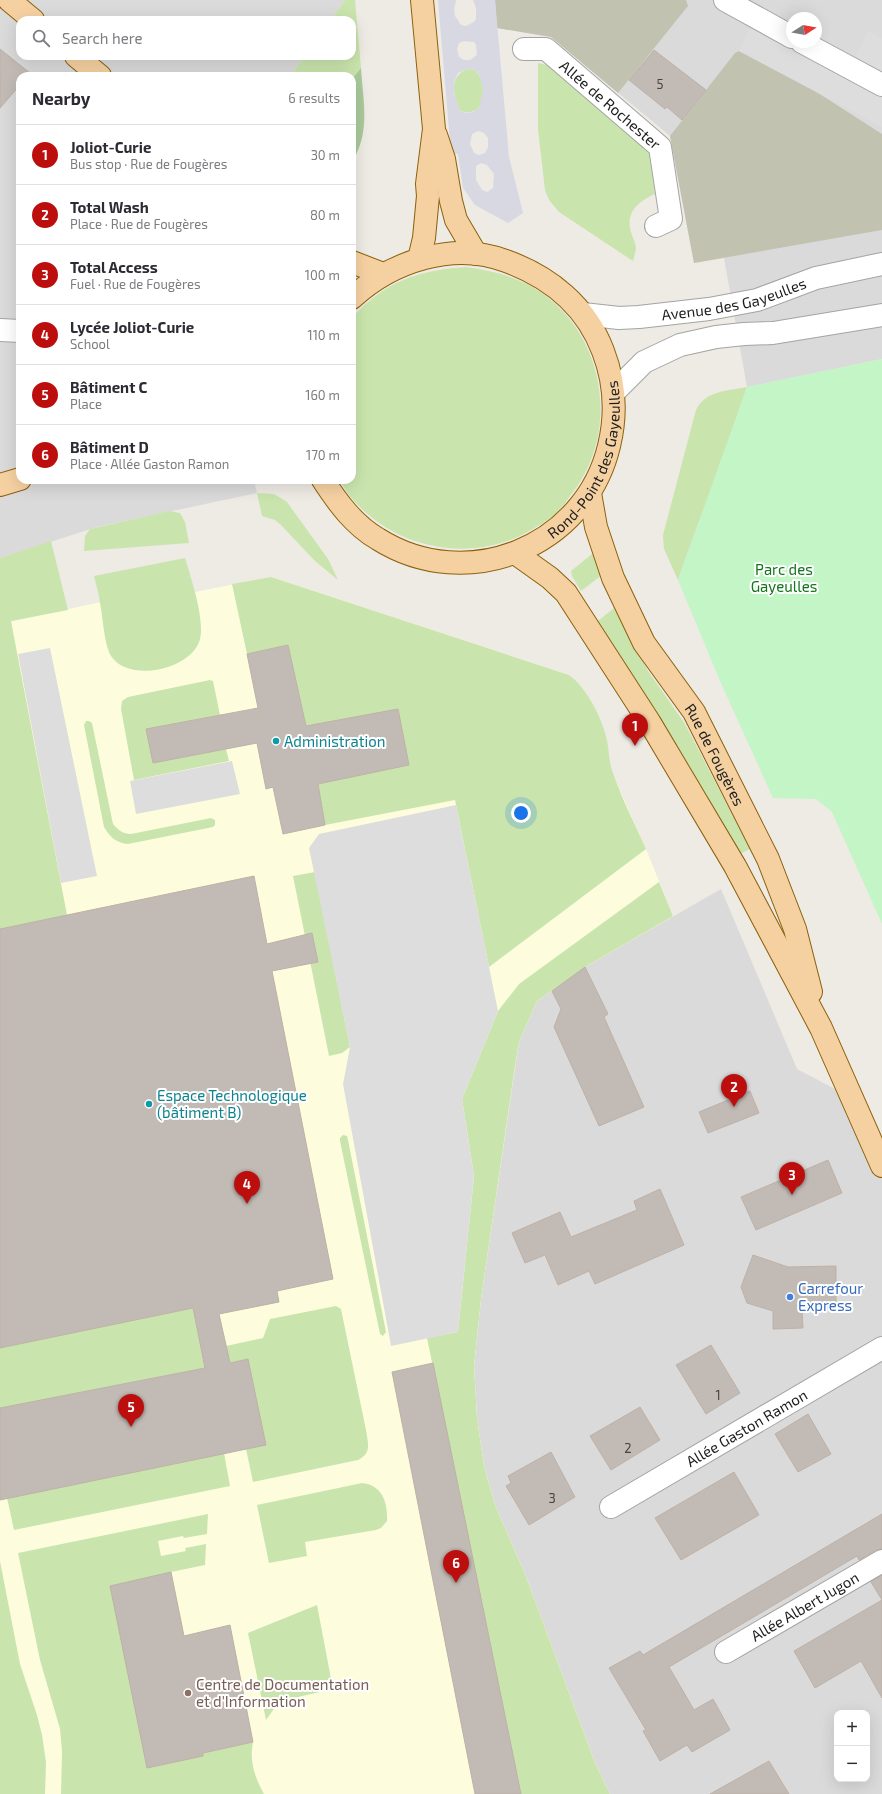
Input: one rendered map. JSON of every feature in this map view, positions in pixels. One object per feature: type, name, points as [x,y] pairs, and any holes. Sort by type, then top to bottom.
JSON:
[{"type":"main road","points":[[9,0],[28,16]]},
{"type":"main road","points":[[422,0],[434,129],[444,159],[451,201],[456,220],[476,254]]},
{"type":"main road","points":[[81,60],[95,72]]},
{"type":"main road","points":[[419,259],[424,238],[428,196],[426,184],[434,129]]},
{"type":"main road","name":"Rond-Point des Gayeulles","points":[[326,484],[336,500],[355,522],[378,539],[403,552],[431,561],[459,563],[488,561],[516,553],[545,538],[570,518],[590,493],[606,461],[614,427],[614,392],[608,364],[598,338],[583,314],[566,296],[546,280],[524,267],[500,259],[476,254],[447,254],[419,259],[401,265],[383,274],[356,294]]},
{"type":"main road","points":[[356,264],[383,274]]},
{"type":"main road","points":[[0,485],[16,480]]},
{"type":"main road","name":"Rue de Fougères","points":[[590,493],[596,527],[613,578],[644,643],[694,712],[768,859],[795,929],[821,1028]]},
{"type":"main road","points":[[516,553],[550,578],[566,594],[650,723],[735,866],[821,1028],[882,1166]]},
{"type":"street","points":[[725,0],[786,34]]},
{"type":"street","points":[[813,48],[882,85]]},
{"type":"street","name":"Allée de Rochester","points":[[524,49],[546,49],[660,147],[671,219],[656,226]]},
{"type":"street","name":"Avenue des Gayeulles","points":[[583,314],[619,318],[709,309],[757,300],[816,278],[882,264]]},
{"type":"street","points":[[614,392],[644,362],[680,345],[716,337],[773,333],[882,315]]},
{"type":"street","points":[[0,330],[16,331]]},
{"type":"street","name":"Allée Gaston Ramon","points":[[611,1507],[882,1348]]},
{"type":"street","name":"Allée Albert Jugon","points":[[726,1652],[882,1561]]},
{"type":"shaded area","points":[[0,0],[345,0],[334,16],[16,16],[16,60],[302,60],[293,72],[16,72],[16,484],[255,484],[257,493],[97,527],[0,558]]},
{"type":"shaded area","points":[[438,0],[456,0],[454,10],[455,16],[461,25],[466,26],[474,22],[476,19],[476,8],[473,0],[495,0],[509,157],[523,213],[508,223],[475,205],[463,188],[458,154],[451,153]],"holes":[[[464,41],[474,42],[476,45],[477,55],[470,60],[464,60],[459,57],[457,49],[459,43]],[[466,69],[475,70],[479,74],[483,90],[479,108],[473,112],[466,113],[460,111],[454,93],[454,82],[458,73]],[[478,131],[484,133],[488,138],[488,147],[485,153],[479,155],[474,153],[470,144],[472,134]],[[481,163],[487,165],[494,174],[493,188],[487,192],[482,190],[476,180],[476,166]]]},
{"type":"shaded area","points":[[495,0],[882,0],[882,359],[747,387],[724,258],[694,263],[670,136],[551,37],[497,28]]},
{"type":"shaded area","points":[[495,0],[686,0],[688,6],[618,93],[551,37],[497,28]]},
{"type":"shaded area","points":[[751,27],[786,46],[786,48],[789,48],[882,99],[882,127],[739,51]]},
{"type":"shaded area","points":[[868,31],[882,38],[882,71],[855,56]]},
{"type":"shaded area","points":[[739,51],[815,91],[882,134],[882,230],[694,263],[670,136],[735,53]]},
{"type":"shaded area","points":[[271,577],[569,675],[646,849],[673,916],[585,967],[537,1001],[519,1042],[481,1299],[474,1366],[477,1418],[484,1466],[495,1505],[525,1574],[595,1763],[610,1794],[0,1794],[0,624],[192,582],[195,592]]},
{"type":"shaded area","points":[[50,648],[97,876],[61,883],[18,654]]},
{"type":"shaded area","points":[[232,761],[240,794],[136,814],[130,781]]},
{"type":"shaded area","points":[[456,805],[498,1011],[462,1099],[474,1176],[458,1332],[391,1346],[343,1084],[350,1047],[309,848],[319,834]]},
{"type":"shaded area","points":[[721,889],[797,1069],[852,1098],[882,1166],[882,1794],[610,1794],[595,1763],[525,1574],[495,1505],[484,1466],[477,1418],[474,1366],[481,1299],[519,1042],[537,1001],[585,967]]},
{"type":"green space","points":[[345,0],[355,0],[361,68],[356,74],[356,72],[293,72],[302,60],[356,60],[356,16],[334,16]]},
{"type":"green space","points":[[538,63],[547,65],[650,152],[655,194],[636,206],[631,216],[630,228],[636,249],[633,261],[559,212],[549,200],[545,190],[538,129]]},
{"type":"green space","points":[[361,68],[364,128],[362,139],[356,155],[356,74]]},
{"type":"green space","points":[[466,69],[475,70],[481,79],[483,88],[479,108],[470,112],[460,111],[454,88],[455,82],[460,73]]},
{"type":"green space","points":[[466,267],[486,270],[515,279],[542,293],[564,312],[581,336],[593,361],[599,389],[600,417],[596,445],[586,472],[565,503],[557,513],[524,534],[511,540],[484,547],[456,549],[429,545],[404,537],[393,532],[372,518],[353,500],[342,484],[356,484],[356,314],[377,295],[403,280],[432,271]]},
{"type":"green space","name":"Parc des Gayeulles","points":[[882,359],[882,924],[832,812],[816,799],[773,798],[720,681],[678,580],[747,387]]},
{"type":"green space","points":[[747,387],[721,463],[882,452],[699,521],[678,580],[664,549],[663,535],[696,410],[700,403],[718,392]]},
{"type":"green space","points":[[257,493],[274,494],[287,502],[328,559],[338,580],[314,560],[281,525],[275,520],[262,516]]},
{"type":"green space","points":[[170,511],[180,513],[185,522],[189,543],[84,551],[85,536],[90,529]]},
{"type":"green space","points":[[51,541],[68,610],[11,621],[67,915],[0,929],[0,558]]},
{"type":"green space","points":[[592,554],[594,555],[602,575],[581,591],[572,576],[571,571]]},
{"type":"green space","points":[[185,558],[197,598],[201,621],[200,639],[195,649],[186,658],[174,665],[160,669],[145,671],[120,665],[111,656],[107,645],[99,596],[94,576]]},
{"type":"green space","points":[[271,577],[569,675],[588,695],[598,713],[605,731],[613,773],[624,802],[646,849],[489,967],[455,800],[325,825],[318,784],[408,765],[398,709],[306,726],[288,645],[247,654],[232,584]]},
{"type":"green space","points":[[614,608],[648,671],[685,724],[750,849],[740,854],[677,746],[598,621]]},
{"type":"green space","points":[[210,680],[213,681],[220,715],[147,729],[153,763],[226,749],[229,761],[134,780],[121,709],[122,701],[128,697]]},
{"type":"green space","points":[[86,721],[92,723],[113,824],[119,830],[131,834],[211,818],[215,820],[215,825],[213,827],[128,844],[114,839],[104,827],[84,725]]},
{"type":"green space","points":[[315,872],[350,1047],[342,1053],[329,1056],[293,876]]},
{"type":"green space","points":[[659,882],[673,916],[585,967],[537,1001],[519,1042],[515,1066],[481,1299],[474,1366],[477,1418],[484,1466],[495,1505],[525,1574],[595,1763],[610,1794],[521,1794],[427,1338],[458,1332],[474,1176],[462,1099],[498,1011],[519,984]]},
{"type":"green space","points":[[343,1135],[347,1136],[348,1140],[386,1332],[383,1336],[380,1334],[340,1141],[340,1138]]},
{"type":"green space","points":[[336,1306],[341,1309],[366,1430],[368,1444],[367,1451],[358,1460],[253,1482],[246,1449],[248,1359],[229,1363],[226,1346],[263,1338],[270,1319]]},
{"type":"green space","points":[[193,1308],[205,1368],[0,1408],[0,1348]]},
{"type":"green space","points":[[224,1453],[230,1486],[14,1530],[7,1498]]},
{"type":"green space","points":[[362,1483],[369,1484],[374,1487],[379,1491],[385,1501],[387,1521],[381,1528],[305,1542],[307,1556],[269,1563],[257,1505]]},
{"type":"green space","points":[[208,1514],[207,1534],[184,1538],[183,1536],[158,1541],[161,1556],[186,1551],[185,1548],[206,1544],[205,1565],[171,1572],[147,1768],[203,1756],[203,1753],[253,1742],[252,1763],[258,1782],[264,1794],[61,1794],[62,1752],[60,1729],[40,1660],[18,1553]]},
{"type":"green space","points":[[0,1561],[20,1664],[42,1735],[46,1762],[45,1794],[0,1794]]},
{"type":"green space","points":[[317,1605],[333,1689],[285,1700],[276,1706],[266,1720],[248,1633]]},
{"type":"building","points":[[0,49],[29,72],[16,72],[16,90],[0,108]]},
{"type":"building","points":[[654,50],[706,90],[682,120],[667,107],[665,109],[629,80]]},
{"type":"building","name":"Administration","points":[[288,645],[306,726],[398,709],[409,765],[318,784],[325,825],[283,834],[273,787],[266,789],[257,743],[153,763],[146,729],[258,708],[247,654]]},
{"type":"building","name":"Espace Technologique (bâtiment B)","points":[[254,876],[267,944],[312,933],[318,962],[272,971],[333,1279],[277,1291],[279,1302],[219,1314],[230,1363],[248,1359],[266,1445],[0,1500],[0,1408],[205,1368],[193,1308],[0,1348],[0,929]]},
{"type":"building","points":[[585,967],[608,1014],[604,1017],[644,1107],[599,1126],[554,1027],[561,1009],[552,991]]},
{"type":"building","points":[[750,1091],[759,1113],[708,1133],[699,1112]]},
{"type":"building","points":[[828,1160],[842,1193],[756,1230],[741,1197]]},
{"type":"building","points":[[660,1189],[684,1245],[595,1284],[589,1271],[558,1285],[545,1255],[525,1263],[512,1233],[560,1212],[571,1237],[637,1210],[634,1201]]},
{"type":"building","name":"Carrefour Express","points":[[753,1255],[788,1267],[836,1266],[836,1308],[802,1309],[803,1328],[773,1329],[773,1311],[747,1303],[741,1287]]},
{"type":"building","points":[[711,1345],[740,1393],[706,1414],[676,1365]]},
{"type":"building","points":[[433,1363],[521,1794],[475,1794],[392,1372]]},
{"type":"building","points":[[640,1407],[660,1440],[611,1470],[590,1436]]},
{"type":"building","points":[[808,1414],[831,1454],[798,1472],[775,1434]]},
{"type":"building","points":[[551,1452],[575,1497],[529,1525],[506,1486],[511,1483],[508,1476]]},
{"type":"building","points":[[734,1472],[759,1515],[681,1560],[655,1518]]},
{"type":"building","points":[[882,1514],[882,1549],[876,1550],[859,1560],[857,1556],[669,1667],[694,1710],[713,1699],[730,1730],[692,1752],[687,1745],[660,1761],[643,1731],[646,1730],[609,1668],[640,1651],[643,1655]]},
{"type":"building","name":"Centre de Documentation et d'Information","points":[[171,1572],[184,1636],[230,1625],[253,1742],[203,1753],[203,1756],[147,1768],[110,1586]]},
{"type":"building","points":[[882,1575],[882,1600],[871,1582]]},
{"type":"building","points":[[882,1600],[882,1698],[861,1661],[815,1688],[794,1651]]},
{"type":"building","points":[[769,1761],[789,1794],[710,1794]]},
{"type":"place","name":"Administration","points":[[276,741]]},
{"type":"place","name":"Joliot-Curie","points":[[635,746]]},
{"type":"place","name":"Espace Technologique (bâtiment B)","points":[[149,1104]]},
{"type":"place","name":"Total Wash","points":[[734,1107]]},
{"type":"place","name":"Total Access","points":[[792,1195]]},
{"type":"place","name":"Lycée Joliot-Curie","points":[[247,1204]]},
{"type":"place","name":"Carrefour Express","points":[[790,1297]]},
{"type":"place","name":"Bâtiment C","points":[[131,1427]]},
{"type":"place","name":"Bâtiment D","points":[[456,1583]]},
{"type":"place","name":"Centre de Documentation et d'Information","points":[[188,1693]]}]
